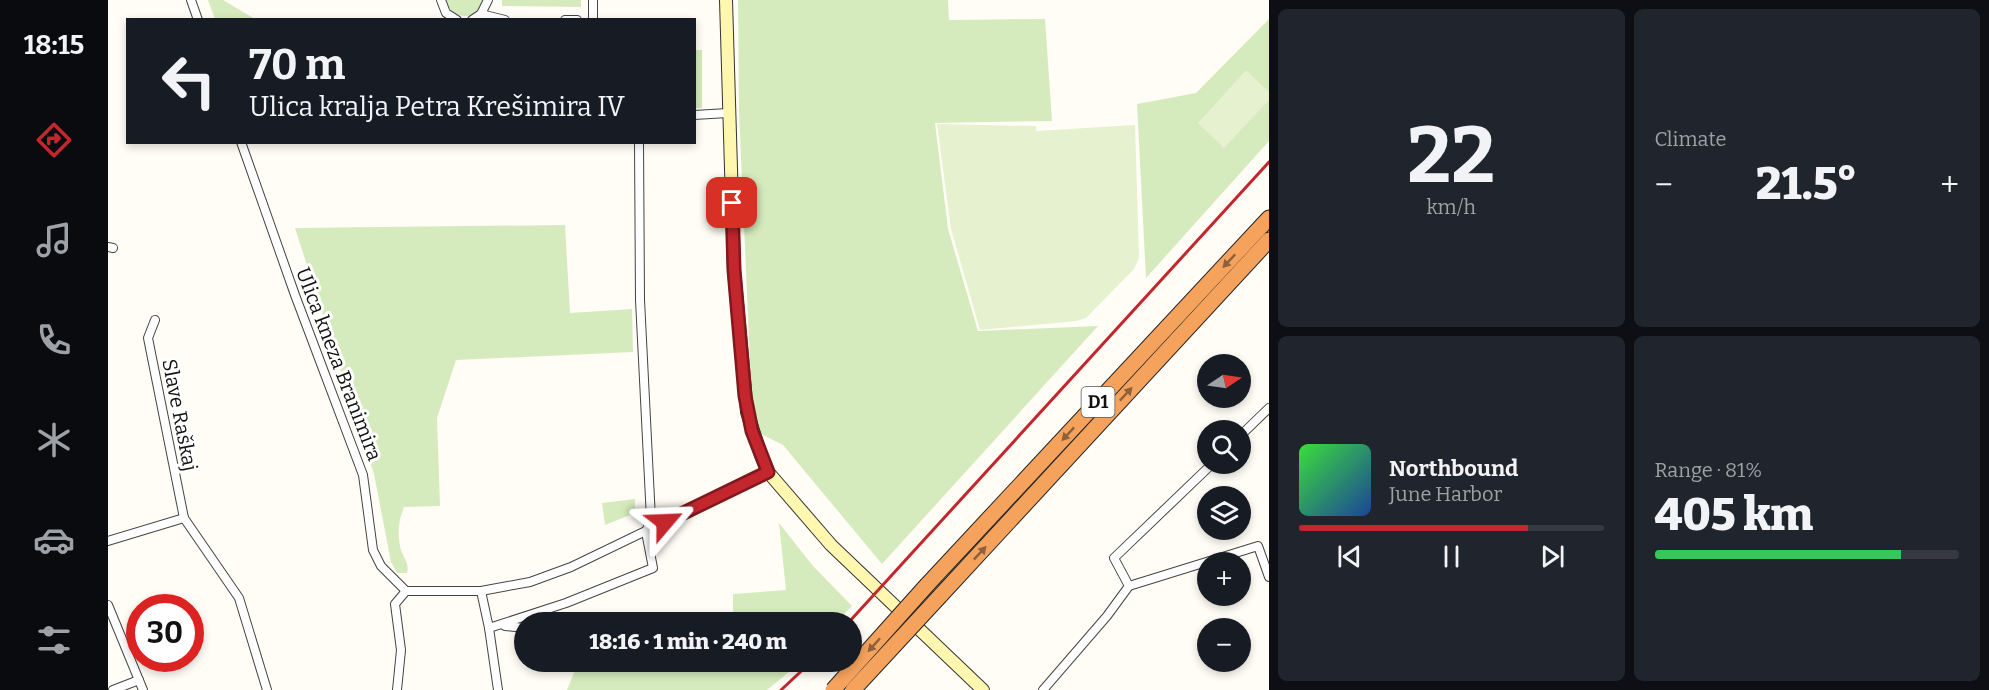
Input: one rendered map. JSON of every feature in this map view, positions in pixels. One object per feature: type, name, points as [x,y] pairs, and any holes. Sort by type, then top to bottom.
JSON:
[{"type":"highway","name":"D1","points":[[833,690],[927,585],[1269,218]]},
{"type":"highway","name":"D1","points":[[853,690],[1269,240]]},
{"type":"street","points":[[191,0],[197,18]]},
{"type":"street","points":[[441,0],[446,13],[454,18]]},
{"type":"street","points":[[475,18],[481,14],[488,0]]},
{"type":"street","points":[[593,0],[593,18]]},
{"type":"street","points":[[726,0],[734,270],[743,381],[752,431],[768,472],[831,545],[983,690]]},
{"type":"street","points":[[481,14],[497,18]]},
{"type":"street","points":[[696,115],[728,113]]},
{"type":"street","name":"Ulica kneza Branimira","points":[[242,144],[295,295],[363,475],[373,550],[381,566],[406,591]]},
{"type":"street","points":[[489,628],[566,603],[653,568],[646,532],[651,519],[640,300],[639,144]]},
{"type":"street","name":"Slave Raškaj","points":[[155,320],[148,338],[184,518],[239,598],[267,690]]},
{"type":"street","points":[[1251,425],[1269,408]]},
{"type":"street","points":[[398,690],[400,650],[396,604],[406,591],[481,591],[530,582],[571,567],[768,472]]},
{"type":"street","points":[[1129,586],[1114,558],[1202,474]]},
{"type":"street","points":[[108,541],[184,518]]},
{"type":"street","points":[[1043,690],[1107,616],[1129,586],[1258,546],[1269,578]]},
{"type":"street","points":[[481,591],[498,690]]},
{"type":"street","points":[[108,605],[143,690]]},
{"type":"street","points":[[498,625],[514,627]]},
{"type":"street","points":[[113,690],[139,680]]},
{"type":"green space","points":[[208,0],[223,0],[253,18],[215,18]]},
{"type":"green space","points":[[445,0],[485,0],[476,14],[466,16],[453,12]]},
{"type":"green space","points":[[502,0],[581,0],[581,7],[502,6]]},
{"type":"green space","points":[[738,0],[948,0],[949,20],[1045,19],[1052,121],[935,123],[948,229],[978,331],[1098,326],[882,564],[783,445],[753,430],[739,112]]},
{"type":"green space","points":[[1269,19],[1269,141],[1146,278],[1137,104],[1196,93]]},
{"type":"green space","points":[[696,50],[702,50],[702,108],[696,108]]},
{"type":"green space","points":[[1246,70],[1269,92],[1269,100],[1224,148],[1198,123]]},
{"type":"green space","points":[[937,124],[1036,126],[1036,131],[1135,125],[1139,258],[1134,269],[1086,318],[1076,321],[980,330],[951,229]]},
{"type":"green space","points":[[565,225],[570,313],[632,309],[633,352],[456,360],[437,418],[440,506],[404,507],[399,536],[408,569],[407,573],[397,573],[391,562],[374,474],[295,228]]},
{"type":"green space","points":[[635,499],[635,513],[605,525],[602,503]]},
{"type":"green space","points":[[779,523],[813,566],[852,606],[846,612],[733,612],[733,594],[786,590]]},
{"type":"green space","points":[[574,672],[789,672],[767,690],[567,690]]},
{"type":"railway","points":[[858,612],[1269,162]]},
{"type":"railway","points":[[781,690],[800,672]]},
{"type":"route","points":[[665,522],[768,472],[747,412],[734,270],[732,203]]}]
